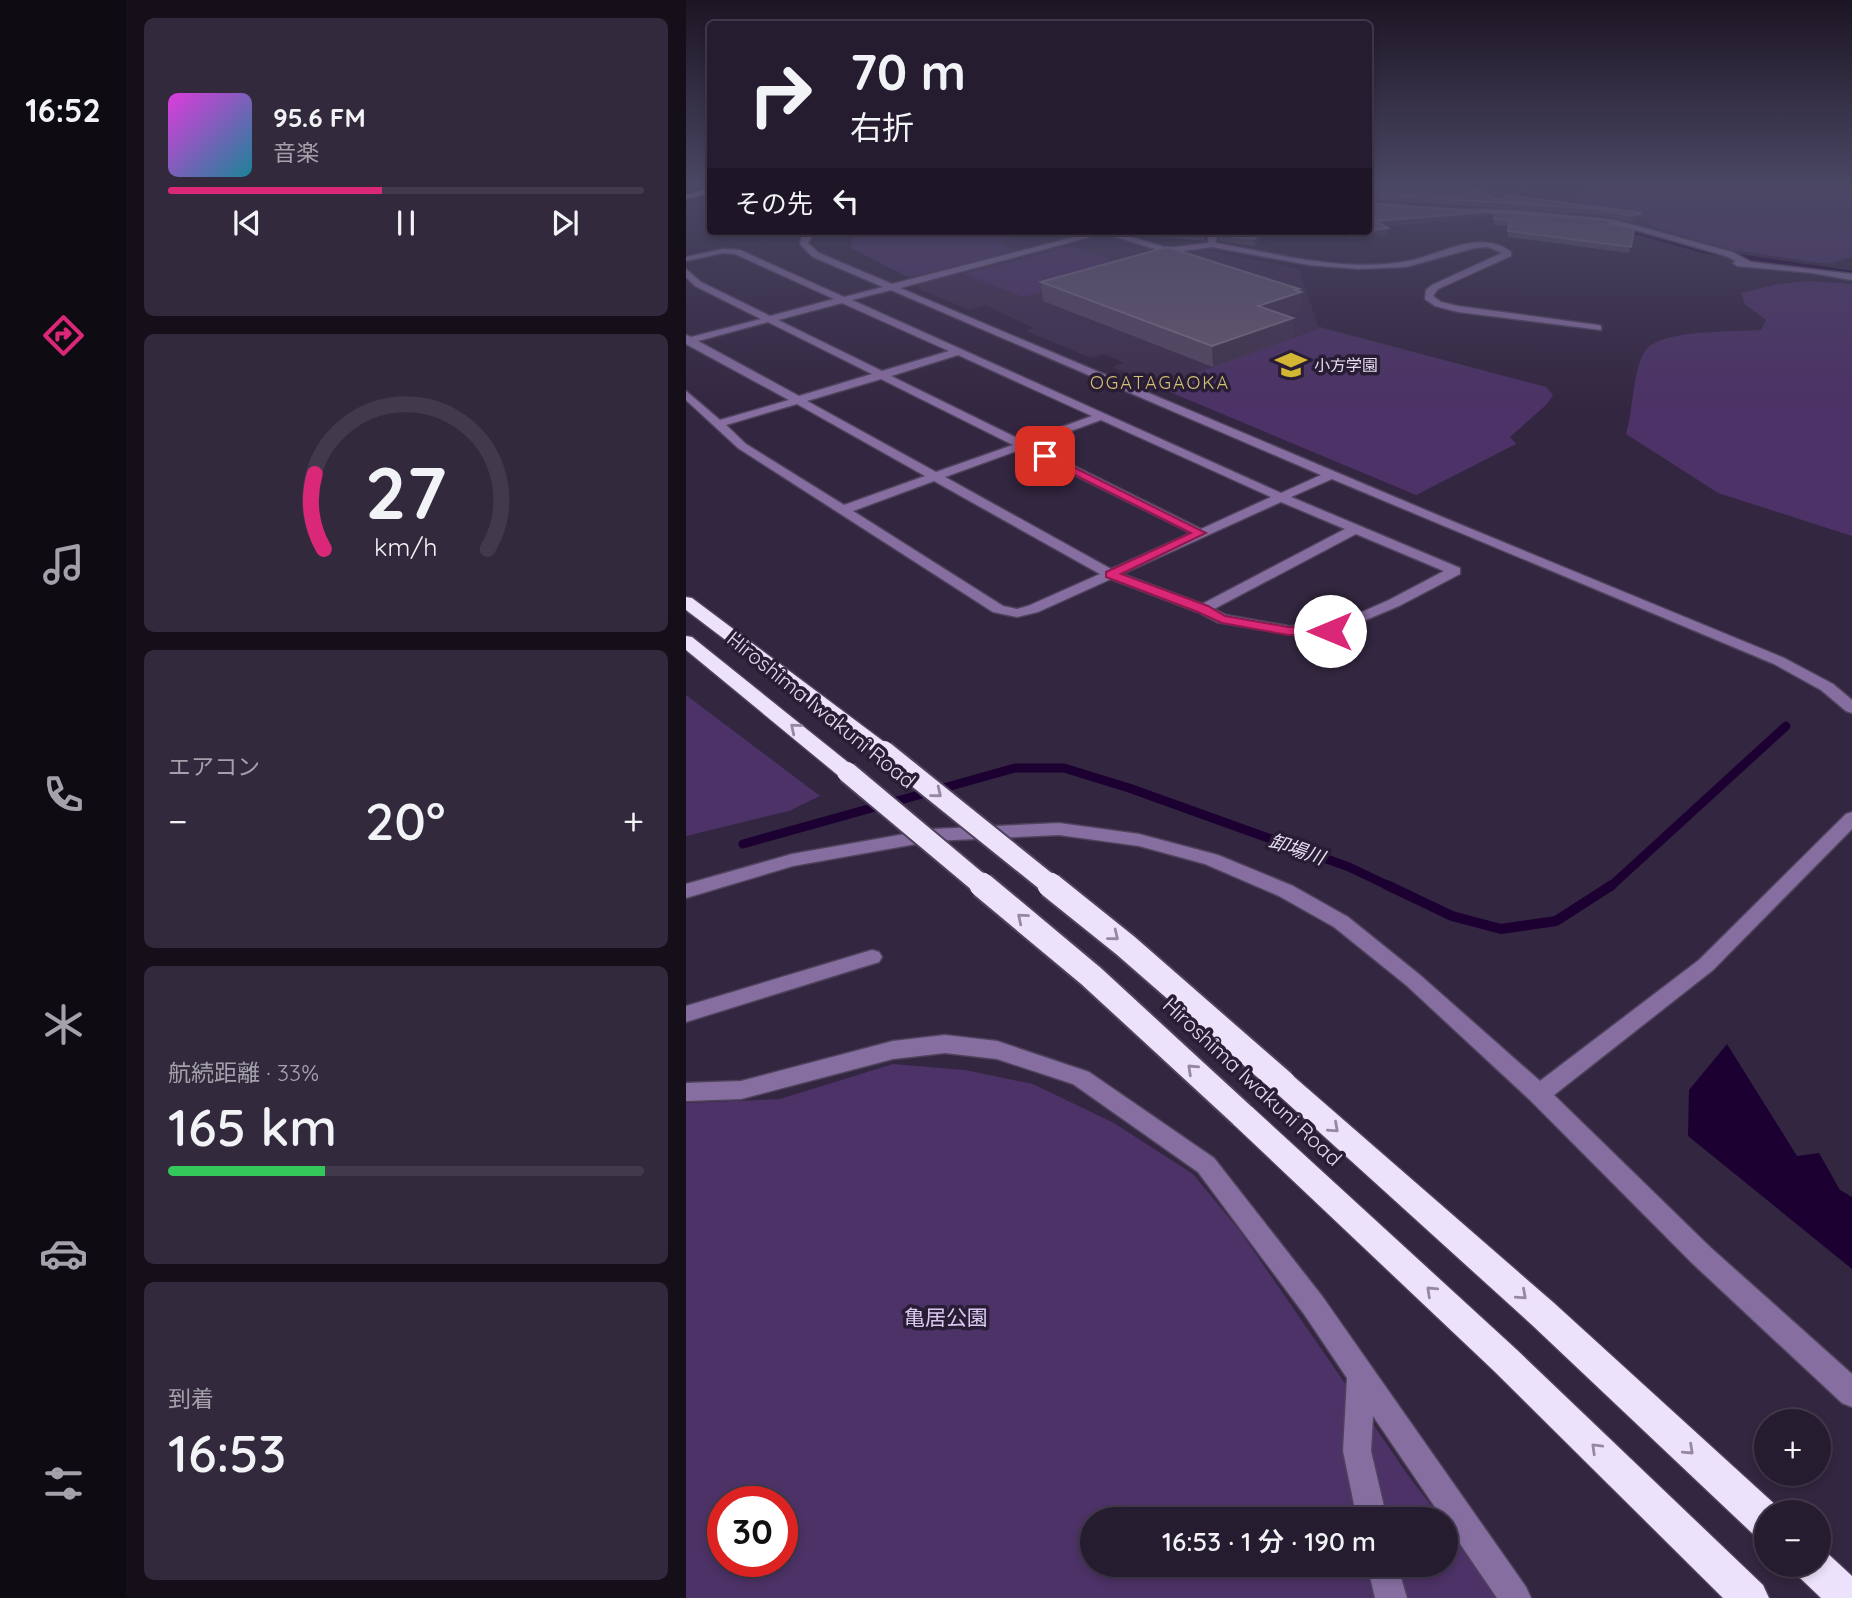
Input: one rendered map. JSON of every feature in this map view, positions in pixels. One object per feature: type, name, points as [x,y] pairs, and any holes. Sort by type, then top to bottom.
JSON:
[{"type":"highway","name":"Hiroshima Iwakuni Road","points":[[686,602],[884,751],[1126,946],[1543,1314],[1754,1510]]},
{"type":"highway","name":"Hiroshima Iwakuni Road","points":[[686,640],[1091,976],[1637,1487],[1750,1598]]},
{"type":"highway","points":[[1637,1487],[1734,1598]]},
{"type":"highway","points":[[1826,1577],[1848,1598]]},
{"type":"street","points":[[687,340],[1110,574],[1203,609],[1222,620],[1252,626],[1330,631],[1394,603],[1455,571],[1280,497],[754,260]]},
{"type":"street","points":[[825,260],[1331,475],[1779,661],[1827,687],[1852,708]]},
{"type":"street","points":[[687,340],[998,260]]},
{"type":"street","points":[[1301,260],[1366,267],[1404,265],[1422,260]]},
{"type":"street","points":[[1496,260],[1435,287],[1427,293],[1428,297],[1447,307],[1598,328]]},
{"type":"street","points":[[1722,260],[1852,277]]},
{"type":"street","points":[[1741,260],[1748,263]]},
{"type":"street","points":[[686,272],[701,286],[1200,533]]},
{"type":"street","points":[[686,289],[701,286]]},
{"type":"street","points":[[719,424],[958,352]]},
{"type":"street","points":[[686,394],[742,446],[1004,611],[1029,610],[1331,475]]},
{"type":"street","points":[[843,510],[1100,417]]},
{"type":"street","points":[[1203,609],[1355,529]]},
{"type":"street","points":[[1539,1094],[1706,965],[1852,818]]},
{"type":"street","points":[[686,891],[792,860],[933,835],[1059,829],[1139,841],[1211,859],[1286,891],[1341,922],[1413,980],[1539,1094],[1701,1255],[1852,1392]]},
{"type":"street","points":[[686,1014],[872,957]]},
{"type":"street","points":[[686,1092],[741,1090],[893,1050],[945,1044],[997,1050],[1081,1078],[1206,1165],[1361,1373],[1515,1598]]},
{"type":"street","points":[[1361,1373],[1357,1451],[1369,1507]]},
{"type":"street","points":[[1385,1577],[1391,1598]]},
{"type":"shaded area","points":[[874,260],[987,260],[912,279]]},
{"type":"shaded area","name":"小方学園","points":[[1004,260],[1253,260],[1299,269],[1318,326],[1546,387],[1553,395],[1547,404],[1510,437],[1516,444],[1416,495],[1112,367],[1124,363],[1104,354],[1091,358],[1026,331],[1034,328],[985,305],[969,310],[917,288],[920,282]]},
{"type":"shaded area","points":[[1727,1044],[1797,1156],[1819,1153],[1840,1190],[1852,1197],[1852,1269],[1688,1136],[1689,1090]]},
{"type":"green space","points":[[874,260],[983,260],[915,276],[906,276]]},
{"type":"green space","points":[[1020,260],[1111,260],[1132,267],[1023,297],[964,274]]},
{"type":"green space","points":[[1798,260],[1843,260],[1828,264]]},
{"type":"green space","points":[[1808,281],[1852,284],[1852,536],[1718,493],[1626,434],[1638,367],[1646,350],[1654,343],[1683,335],[1761,330],[1766,320],[1745,304],[1741,293],[1778,284]]},
{"type":"green space","points":[[1321,328],[1546,387],[1553,395],[1547,404],[1510,437],[1516,444],[1416,495],[1158,387]]},
{"type":"green space","points":[[686,695],[820,796],[789,811],[686,836]]},
{"type":"green space","name":"亀居公園","points":[[893,1064],[965,1070],[1033,1084],[1114,1123],[1193,1174],[1240,1231],[1433,1507],[1080,1507],[1080,1577],[1458,1577],[1458,1539],[1505,1598],[686,1598],[686,1103],[780,1099]]},
{"type":"building","points":[[1122,260],[1207,260],[1299,289],[1295,290],[1301,292],[1258,306],[1293,318],[1212,346],[1041,282]]},
{"type":"waterway","points":[[1762,260],[1852,273]]},
{"type":"waterway","name":"卸場川","points":[[1610,887],[1786,726]]},
{"type":"waterway","name":"卸場川","points":[[743,844],[1015,768],[1064,768],[1129,788],[1349,867],[1391,887]]},
{"type":"waterway","name":"卸場川","points":[[1387,885],[1452,916],[1501,929],[1556,921],[1612,885]]},
{"type":"place","name":"小方学園","points":[[1291,365]]},
{"type":"district","name":"OGATAGAOKA","points":[[1160,383]]},
{"type":"route","points":[[1045,456],[1200,533],[1110,574],[1203,609],[1222,620],[1288,631],[1330,631]]}]
